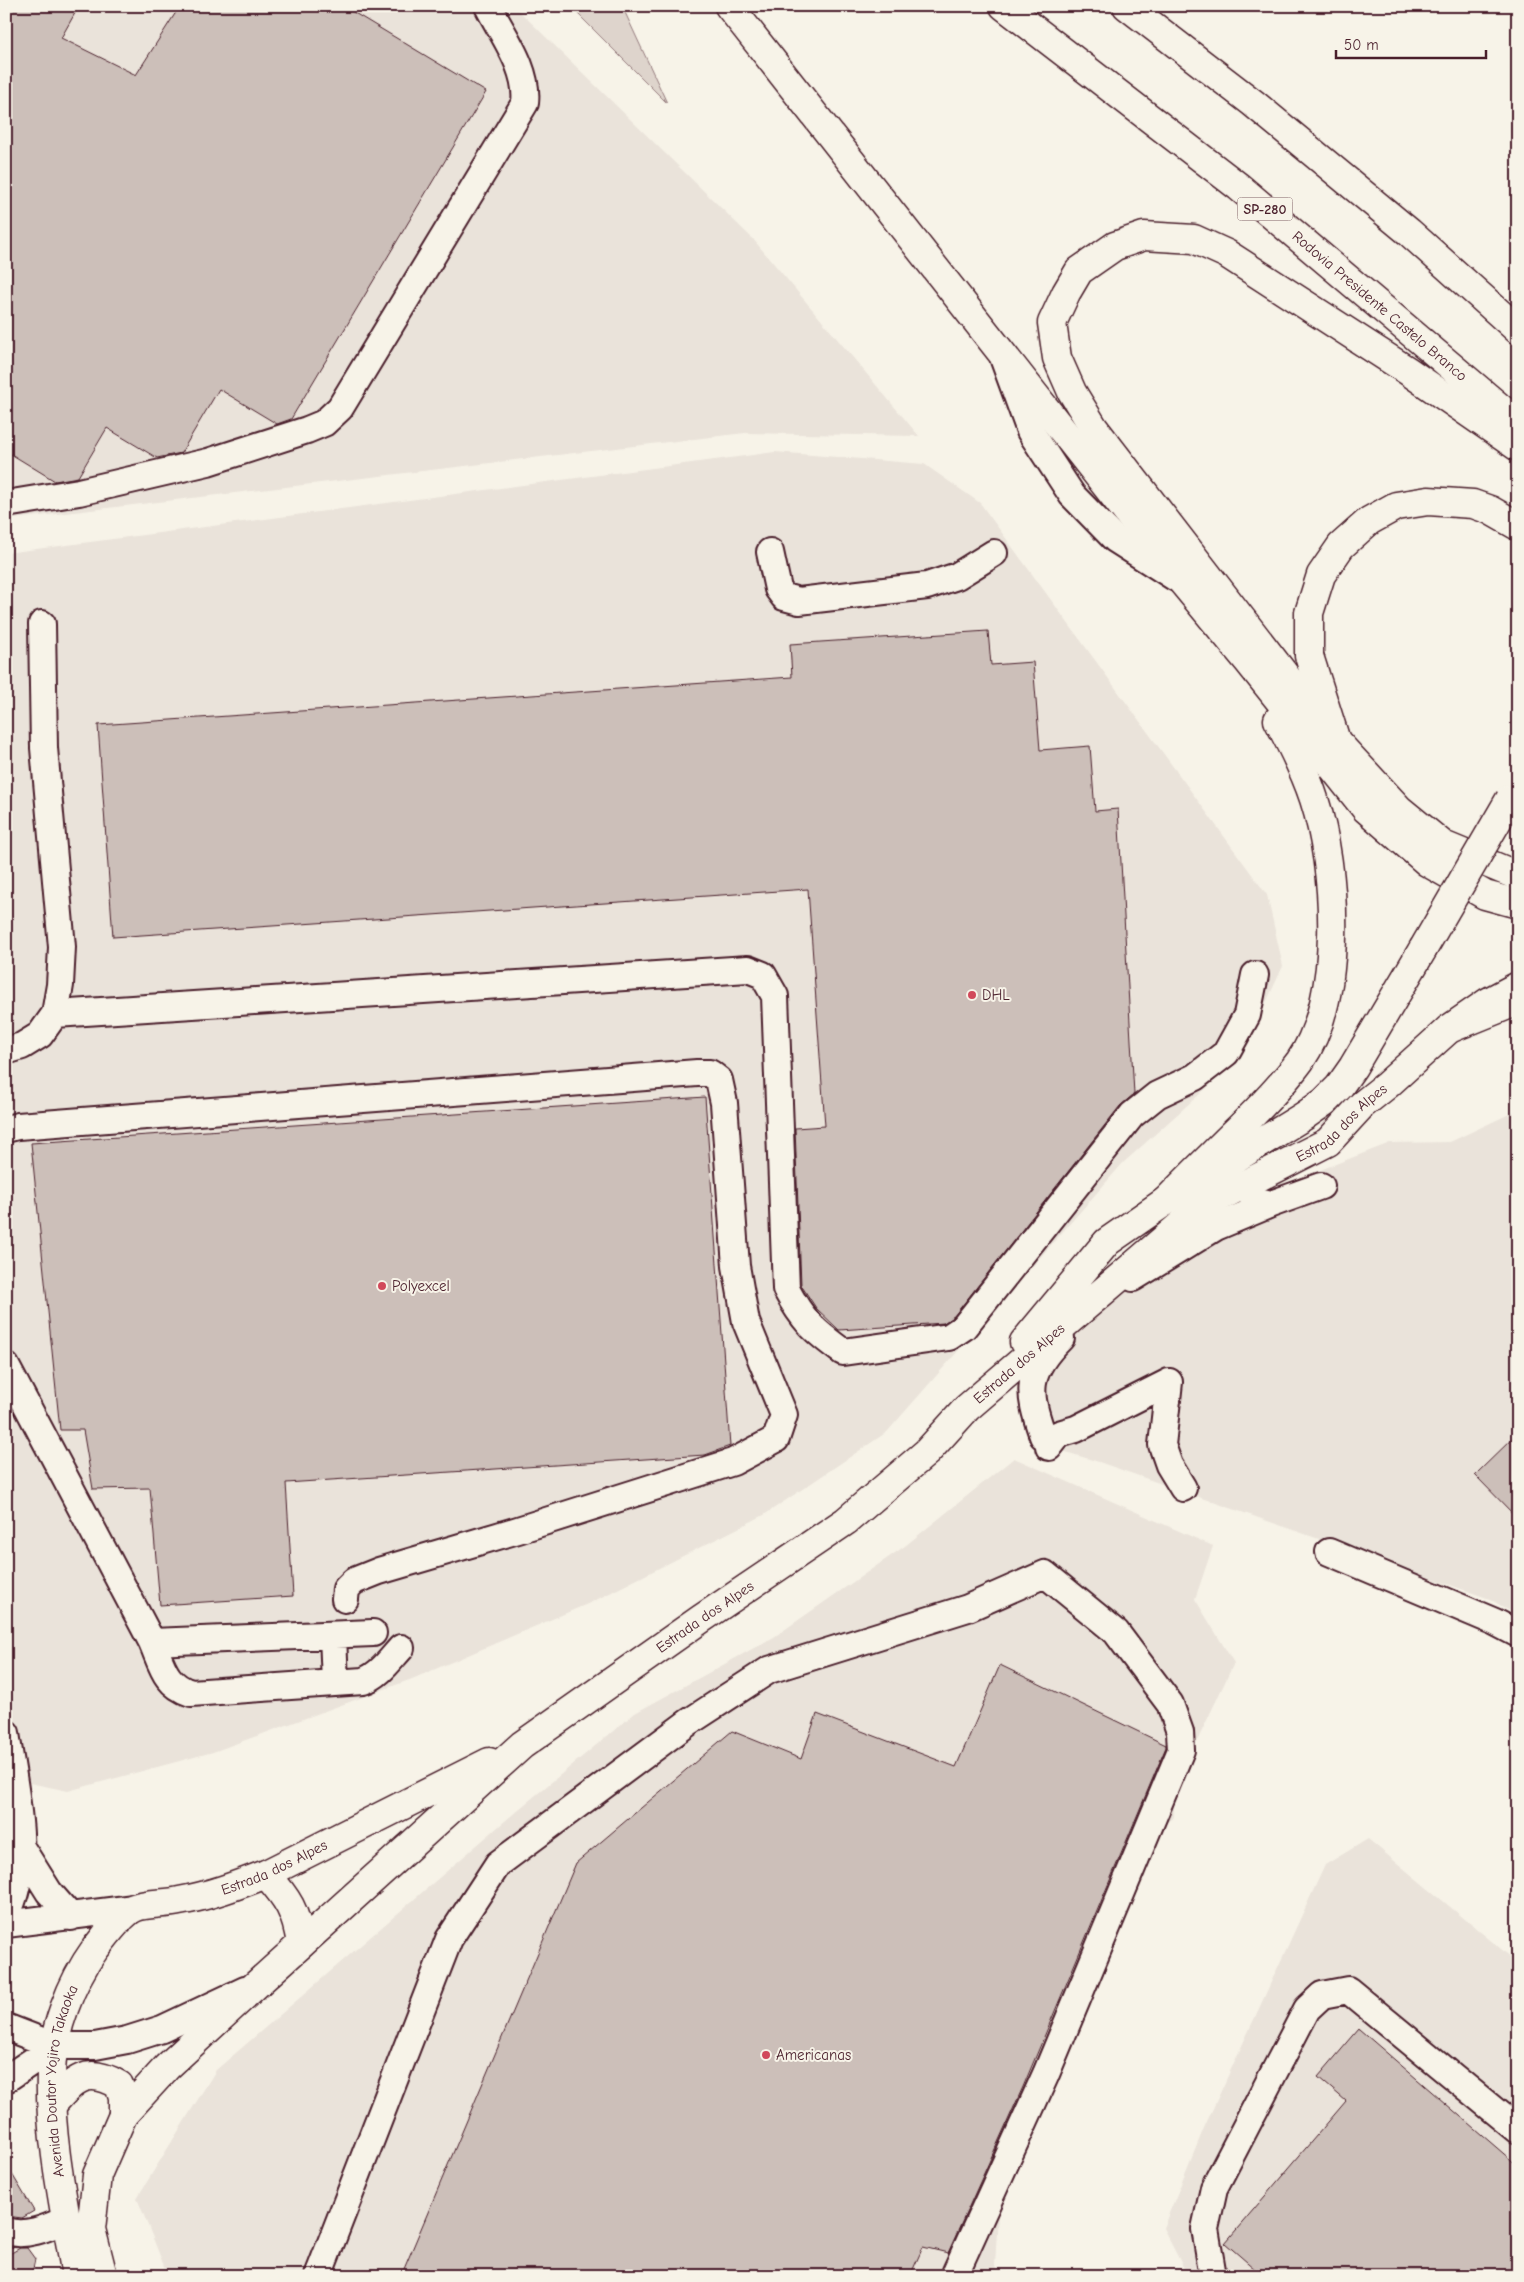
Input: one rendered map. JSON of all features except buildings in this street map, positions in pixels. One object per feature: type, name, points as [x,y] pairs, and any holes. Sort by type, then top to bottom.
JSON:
[{"type":"main road","points":[[729,6],[1184,584],[1366,809],[1427,862],[1485,895],[1518,904]]},
{"type":"main road","name":"Rodovia Presidente Castelo Branco","points":[[1004,6],[1239,187],[1518,423]]},
{"type":"main road","points":[[1127,6],[1253,103],[1409,232],[1518,330]]},
{"type":"main road","points":[[1518,447],[1270,281],[1227,254],[1194,239],[1144,236],[1115,246],[1079,271],[1066,293],[1052,324],[1056,358],[1072,392],[1094,428],[1336,741],[1399,809],[1443,845],[1518,876]]},
{"type":"main road","points":[[1336,741],[1309,656],[1310,613],[1321,575],[1341,546],[1369,521],[1396,506],[1428,501],[1473,504],[1497,513],[1518,526]]},
{"type":"main road","points":[[1166,1200],[1262,1107],[1301,1060],[1317,1025],[1328,987],[1332,947],[1331,888],[1325,846],[1317,810],[1301,763],[1248,661]]},
{"type":"main road","points":[[968,1408],[1107,1242],[1166,1200],[1304,1116],[1324,1102],[1339,1087],[1353,1067],[1423,949],[1514,791]]},
{"type":"main road","name":"Estrada dos Alpes","points":[[256,1984],[522,1745],[701,1619],[846,1521],[927,1452],[968,1408],[1204,1205],[1328,1142],[1362,1105],[1449,1029],[1488,1002],[1518,986]]},
{"type":"main road","points":[[1449,1029],[1518,1001]]},
{"type":"main road","name":"Estrada dos Alpes","points":[[134,1908],[181,1901],[229,1888],[266,1874],[522,1745]]},
{"type":"main road","points":[[266,1874],[283,1894],[298,1921],[301,1944]]},
{"type":"main road","name":"Avenida Doutor Yojiro Takaoka","points":[[76,2276],[58,2169],[52,2105],[51,2072],[55,2046],[62,2015],[83,1969],[109,1931],[134,1908]]},
{"type":"main road","points":[[103,2276],[91,2229],[97,2175],[123,2115],[167,2067],[256,1984]]},
{"type":"main road","points":[[52,2105],[68,2085],[81,2078],[95,2074],[106,2077],[119,2085],[124,2098],[123,2115]]},
{"type":"street","points":[[6,504],[79,492],[208,462],[307,430],[324,423],[340,408],[525,103],[527,89],[523,76],[488,6]]},
{"type":"street","points":[[770,552],[778,589],[784,597],[799,601],[927,586],[957,576],[994,553]]},
{"type":"street","points":[[6,1051],[22,1046],[40,1035],[55,1014],[60,985],[62,947],[44,748],[42,624]]},
{"type":"street","points":[[55,1014],[748,970],[763,975],[775,996],[786,1289],[796,1308],[815,1332],[843,1352],[949,1337],[964,1327],[1132,1114],[1156,1095],[1195,1077],[1226,1053],[1247,1015],[1255,975]]},
{"type":"street","points":[[6,1129],[18,1126],[698,1073],[710,1073],[719,1080],[724,1103],[736,1266],[746,1322],[784,1415],[776,1439],[734,1462],[518,1530],[379,1571],[354,1581],[346,1589],[345,1599]]},
{"type":"street","points":[[1183,1488],[1169,1465],[1162,1445],[1169,1382],[1076,1429],[1059,1434],[1046,1441],[1034,1410],[1032,1387],[1035,1369],[1056,1344],[1096,1305],[1137,1275],[1216,1228],[1271,1204],[1321,1186]]},
{"type":"street","points":[[1204,1205],[1252,1200],[1271,1204]]},
{"type":"street","points":[[6,1366],[152,1642],[168,1679],[178,1689],[191,1693],[363,1681],[371,1678],[401,1648]]},
{"type":"street","points":[[1329,1552],[1495,1622],[1518,1634]]},
{"type":"street","points":[[318,2276],[450,1939],[498,1864],[689,1722],[770,1670],[968,1608],[1045,1574],[1116,1632],[1170,1704],[1180,1732],[1181,1750],[1046,2074],[954,2276]]},
{"type":"street","points":[[152,1642],[373,1634]]},
{"type":"street","points":[[333,1635],[335,1683]]},
{"type":"street","points":[[6,1733],[22,1849],[19,1879],[12,1904],[6,1915]]},
{"type":"street","points":[[22,1849],[50,1892],[71,1917]]},
{"type":"street","name":"Estrada dos Alpes","points":[[6,1924],[134,1908]]},
{"type":"street","points":[[6,2027],[55,2046],[95,2046],[127,2040],[188,2018],[256,1984]]},
{"type":"street","points":[[1213,2276],[1205,2229],[1214,2188],[1307,2009],[1322,1995],[1348,1990],[1518,2130]]},
{"type":"street","points":[[6,2079],[55,2046]]},
{"type":"street","points":[[6,2231],[14,2234],[41,2230],[67,2219]]},
{"type":"shaded area","points":[[6,6],[514,6],[753,239],[919,436],[745,433],[6,520]]},
{"type":"shaded area","points":[[570,6],[622,6],[667,103]]},
{"type":"shaded area","points":[[775,452],[924,464],[980,503],[1267,895],[1283,966],[1241,1057],[1123,1163],[887,1432],[764,1515],[592,1602],[412,1679],[213,1752],[68,1791],[6,1778],[6,553]]},
{"type":"shaded area","points":[[1518,1110],[1518,1616],[1490,1599],[1099,1462],[1049,1447],[1030,1428],[1019,1404],[1021,1389],[1101,1288],[1199,1217],[1390,1143],[1450,1142]]},
{"type":"shaded area","points":[[1014,1458],[1213,1546],[1195,1599],[1234,1663],[1174,1790],[1174,1817],[1154,1832],[1156,1843],[998,2214],[995,2265],[998,2276],[168,2276],[137,2198],[216,2070],[519,1809],[635,1713],[774,1637],[905,1546]]},
{"type":"shaded area","points":[[1368,1839],[1518,1963],[1518,2276],[1188,2276],[1163,2228],[1204,2128],[1325,1865]]},
{"type":"place","name":"DHL","points":[[972,995]]},
{"type":"place","name":"Polyexcel","points":[[382,1286]]},
{"type":"place","name":"Americanas","points":[[766,2055]]}]
